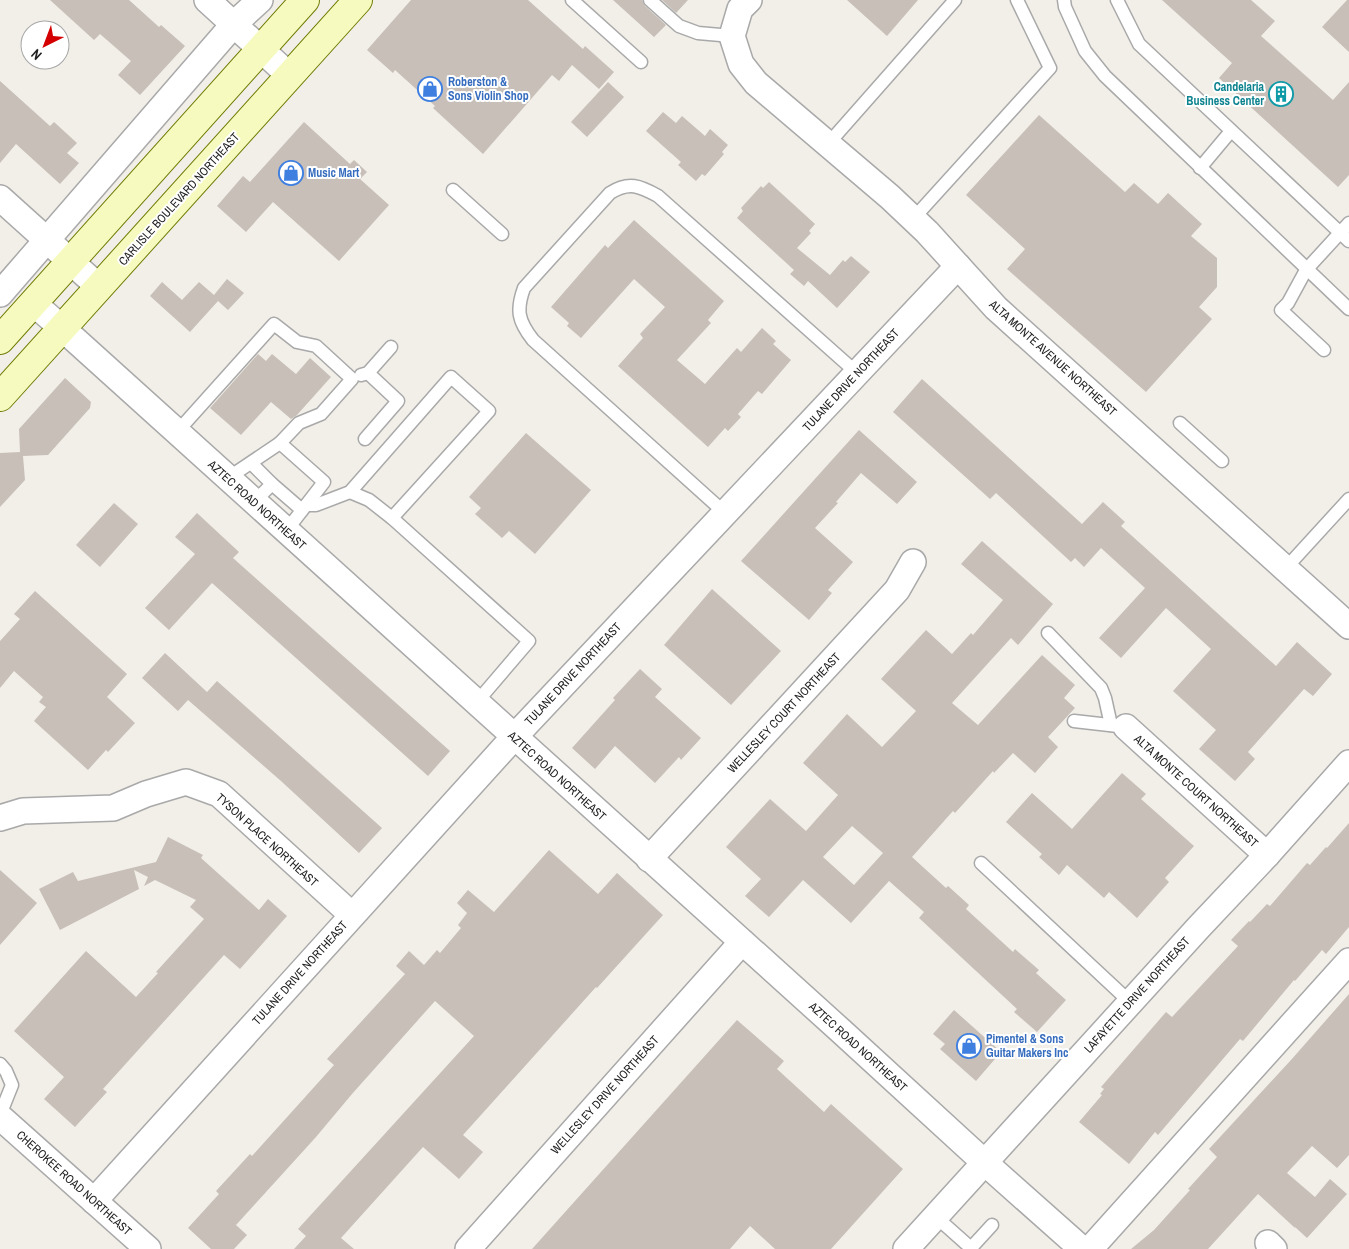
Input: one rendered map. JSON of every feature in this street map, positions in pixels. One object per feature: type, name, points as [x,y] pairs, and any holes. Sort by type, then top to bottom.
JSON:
[{"type":"main road","points":[[0,340],[305,0]]},
{"type":"main road","name":"CARLISLE BOULEVARD NORTHEAST","points":[[0,397],[358,0]]},
{"type":"street","points":[[207,0],[290,76]]},
{"type":"street","points":[[0,294],[234,24],[260,0]]},
{"type":"street","points":[[732,36],[740,9],[749,0]]},
{"type":"street","name":"ALTA MONTE AVENUE NORTHEAST","points":[[732,36],[741,64],[756,83],[890,197],[958,266],[996,308],[1349,626]]},
{"type":"street","points":[[0,198],[99,287]]},
{"type":"street","name":"TULANE DRIVE NORTHEAST","points":[[94,1200],[514,737],[958,266]]},
{"type":"street","name":"AZTEC ROAD NORTHEAST","points":[[32,303],[62,328],[1082,1249]]},
{"type":"street","name":"WELLESLEY COURT NORTHEAST","points":[[649,859],[897,590],[913,562]]},
{"type":"street","name":"ALTA MONTE COURT NORTHEAST","points":[[1119,726],[1267,855]]},
{"type":"street","name":"LAFAYETTE DRIVE NORTHEAST","points":[[906,1249],[1349,763]]},
{"type":"street","name":"TYSON PLACE NORTHEAST","points":[[0,818],[23,811],[113,808],[146,794],[186,782],[219,794],[352,915]]},
{"type":"street","name":"WELLESLEY DRIVE NORTHEAST","points":[[472,1248],[742,942]]},
{"type":"street","points":[[1090,1249],[1349,961]]},
{"type":"street","name":"CHEROKEE ROAD NORTHEAST","points":[[0,1116],[148,1249]]},
{"type":"lane","points":[[572,0],[641,62]]},
{"type":"lane","points":[[650,0],[679,26],[698,33],[732,36]]},
{"type":"lane","points":[[828,144],[955,0]]},
{"type":"lane","points":[[913,219],[1050,68],[1017,0]]},
{"type":"lane","points":[[1064,0],[1065,7],[1085,51],[1105,76],[1349,309]]},
{"type":"lane","points":[[1117,0],[1139,44],[1344,237]]},
{"type":"lane","points":[[1200,168],[1231,131]]},
{"type":"lane","points":[[725,513],[533,340],[526,331],[520,317],[519,302],[524,288],[610,193],[620,187],[629,185],[644,188],[658,196],[857,373]]},
{"type":"lane","points":[[453,190],[502,234]]},
{"type":"lane","points":[[1324,350],[1281,310],[1288,303],[1306,270],[1344,237],[1349,223]]},
{"type":"lane","points":[[177,432],[274,324],[297,342],[316,346],[352,379]]},
{"type":"lane","points":[[228,478],[280,443],[299,423],[321,414],[352,379],[368,373],[392,347]]},
{"type":"lane","points":[[365,439],[398,402],[368,373]]},
{"type":"lane","points":[[251,463],[272,484],[304,507],[316,505],[350,492],[451,377],[489,411],[392,518]]},
{"type":"lane","points":[[1180,424],[1222,461]]},
{"type":"lane","points":[[280,443],[324,482],[286,531]]},
{"type":"lane","points":[[254,502],[272,484]]},
{"type":"lane","points":[[350,492],[369,500],[392,518],[529,641],[476,703]]},
{"type":"lane","points":[[1285,569],[1349,498]]},
{"type":"lane","points":[[1048,633],[1101,688],[1119,726]]},
{"type":"lane","points":[[1074,721],[1119,726]]},
{"type":"lane","points":[[981,863],[1130,1002]]},
{"type":"lane","points":[[0,1064],[6,1071],[12,1085],[0,1116]]},
{"type":"lane","points":[[935,1216],[971,1248],[992,1225]]},
{"type":"building","points":[[50,0],[129,0],[159,27],[161,25],[185,46],[140,95],[118,75],[131,61],[100,34],[94,40]]},
{"type":"building","points":[[411,0],[528,0],[583,49],[585,46],[614,72],[599,89],[572,65],[559,81],[552,75],[483,154],[433,108],[435,106],[395,70],[393,73],[367,50]]},
{"type":"building","points":[[613,0],[642,0],[645,6],[666,25],[654,37]]},
{"type":"building","points":[[662,0],[688,0],[676,13]]},
{"type":"building","points":[[847,0],[918,0],[887,36]]},
{"type":"building","name":"Candelaria Business Center","points":[[1162,0],[1251,0],[1275,21],[1261,36],[1333,100],[1349,82],[1349,175],[1338,187],[1219,78],[1232,63]]},
{"type":"building","points":[[1349,0],[1349,52],[1322,27]]},
{"type":"building","points":[[0,81],[50,126],[54,122],[77,143],[67,153],[79,163],[60,184],[16,144],[0,163]]},
{"type":"building","points":[[608,82],[624,97],[587,137],[571,122]]},
{"type":"building","points":[[663,112],[676,123],[682,116],[705,136],[710,129],[728,145],[722,152],[724,154],[705,176],[702,174],[696,181],[678,165],[681,162],[646,131]]},
{"type":"building","points":[[1039,115],[1125,192],[1134,183],[1158,204],[1168,193],[1202,224],[1191,236],[1217,258],[1217,287],[1199,307],[1212,319],[1146,392],[1007,269],[1025,249],[966,195]]},
{"type":"building","points":[[304,122],[350,164],[354,160],[367,172],[360,179],[389,205],[339,261],[273,202],[246,232],[217,206],[243,176],[250,182]]},
{"type":"building","points":[[769,182],[815,224],[809,231],[811,233],[797,248],[830,275],[843,260],[845,262],[851,256],[870,272],[837,308],[808,281],[804,286],[790,274],[794,270],[737,218],[743,211],[741,208],[761,186],[763,188]]},
{"type":"building","points":[[634,220],[724,301],[708,320],[711,323],[677,360],[705,384],[737,348],[741,352],[762,328],[776,341],[773,344],[791,360],[762,394],[758,391],[738,414],[741,417],[728,431],[725,428],[708,447],[618,366],[643,338],[640,334],[665,307],[634,279],[581,338],[567,326],[569,323],[551,307],[605,245],[608,248]]},
{"type":"building","points":[[227,279],[244,293],[228,310],[218,301],[190,332],[150,296],[162,282],[182,300],[199,282],[214,295]]},
{"type":"building","points":[[258,354],[266,361],[272,354],[296,374],[310,358],[331,377],[297,415],[291,419],[271,402],[241,435],[210,408]]},
{"type":"building","points":[[65,378],[91,402],[90,408],[48,455],[23,456],[25,480],[0,507],[0,453],[20,452],[19,429]]},
{"type":"building","points":[[922,379],[1082,524],[1103,502],[1125,522],[1121,526],[1276,666],[1297,642],[1332,674],[1313,696],[1304,689],[1248,752],[1255,759],[1235,781],[1199,749],[1216,730],[1173,691],[1211,649],[1166,608],[1121,658],[1099,638],[1145,588],[1101,548],[1084,567],[1075,558],[1071,562],[996,493],[990,499],[893,412]]},
{"type":"building","points":[[859,430],[917,482],[897,504],[861,473],[836,502],[838,503],[815,528],[853,562],[828,590],[832,593],[809,620],[741,561]]},
{"type":"building","points":[[526,433],[591,490],[535,554],[509,531],[502,538],[475,514],[481,508],[469,497]]},
{"type":"building","points":[[114,503],[138,524],[100,567],[76,545]]},
{"type":"building","points":[[197,513],[239,552],[233,558],[450,751],[428,776],[212,583],[169,630],[145,608],[195,554],[175,537]]},
{"type":"building","points":[[982,541],[1053,604],[1018,645],[1011,638],[952,703],[978,725],[1042,655],[1075,685],[1064,698],[1075,708],[1048,737],[1058,747],[1035,773],[1013,753],[994,773],[993,771],[955,813],[953,811],[912,857],[946,888],[948,886],[969,905],[966,909],[1013,952],[1015,949],[1039,970],[1036,973],[1066,1000],[1037,1032],[1014,1012],[1017,1009],[919,918],[924,912],[889,881],[851,923],[803,880],[769,917],[745,896],[761,879],[726,847],[770,799],[806,831],[838,795],[803,763],[847,714],[882,747],[916,711],[881,679],[926,630],[952,654],[971,633],[973,635],[1003,600],[961,564]],"holes":[[[852,826],[883,853],[854,885],[823,857]]]},
{"type":"building","points":[[712,589],[781,651],[731,705],[664,645]]},
{"type":"building","points":[[35,591],[127,674],[107,697],[135,723],[88,770],[34,721],[46,707],[39,702],[43,697],[14,671],[0,688],[0,641],[20,619],[14,614]]},
{"type":"building","points":[[165,653],[207,692],[217,681],[382,828],[359,853],[281,781],[188,700],[178,711],[142,678]]},
{"type":"building","points":[[640,669],[662,689],[655,697],[701,738],[681,760],[679,757],[655,783],[615,746],[595,769],[572,748],[615,700],[613,698]]},
{"type":"building","points":[[1122,773],[1146,794],[1141,799],[1194,846],[1165,878],[1169,882],[1137,918],[1109,892],[1104,898],[1067,865],[1059,875],[1039,857],[1042,854],[1006,822],[1032,793],[1072,829]]},
{"type":"building","points":[[1349,823],[1349,927],[1326,954],[1322,950],[1294,980],[1243,1041],[1240,1039],[1158,1135],[1155,1132],[1129,1164],[1079,1122],[1102,1095],[1100,1094],[1104,1089],[1101,1087],[1166,1012],[1172,1017],[1238,946],[1231,940],[1267,904],[1270,906],[1307,863],[1310,865]]},
{"type":"building","points":[[168,837],[203,855],[201,858],[259,910],[268,899],[287,916],[240,969],[224,955],[103,1089],[107,1092],[75,1127],[44,1099],[64,1077],[14,1031],[86,951],[136,997],[204,919],[190,907],[196,900],[155,880],[144,886],[148,877],[134,870],[139,889],[60,930],[39,889],[73,872],[78,881],[156,862]]},
{"type":"building","points":[[549,850],[598,894],[617,873],[663,915],[463,1135],[483,1152],[459,1179],[423,1147],[341,1238],[354,1249],[294,1249],[306,1236],[298,1229],[474,1036],[435,1001],[236,1225],[247,1235],[234,1249],[211,1249],[188,1228],[219,1194],[216,1191],[250,1154],[252,1156],[334,1065],[327,1059],[405,974],[396,966],[409,951],[424,965],[437,950],[440,953],[461,928],[458,925],[467,913],[457,903],[468,890],[494,912]]},
{"type":"building","points":[[0,870],[37,903],[0,945]]},
{"type":"building","points":[[1349,994],[1349,1155],[1337,1168],[1312,1146],[1287,1173],[1315,1197],[1330,1179],[1347,1194],[1307,1238],[1258,1194],[1208,1249],[1131,1249],[1154,1230],[1190,1190],[1188,1189],[1217,1157],[1209,1149]]},
{"type":"building","name":"Pimentel & Sons Guitar Makers Inc","points":[[954,1010],[1001,1052],[976,1081],[940,1049],[945,1044],[933,1034]]},
{"type":"building","points":[[737,1020],[784,1061],[777,1069],[824,1112],[831,1104],[903,1169],[831,1249],[775,1249],[750,1226],[730,1249],[532,1249]]},
{"type":"place","name":"Roberston & Sons Violin Shop","points":[[430,89]]},
{"type":"place","name":"Candelaria Business Center","points":[[1281,94]]},
{"type":"place","name":"Music Mart","points":[[291,173]]},
{"type":"place","name":"Pimentel & Sons Guitar Makers Inc","points":[[969,1046]]}]
